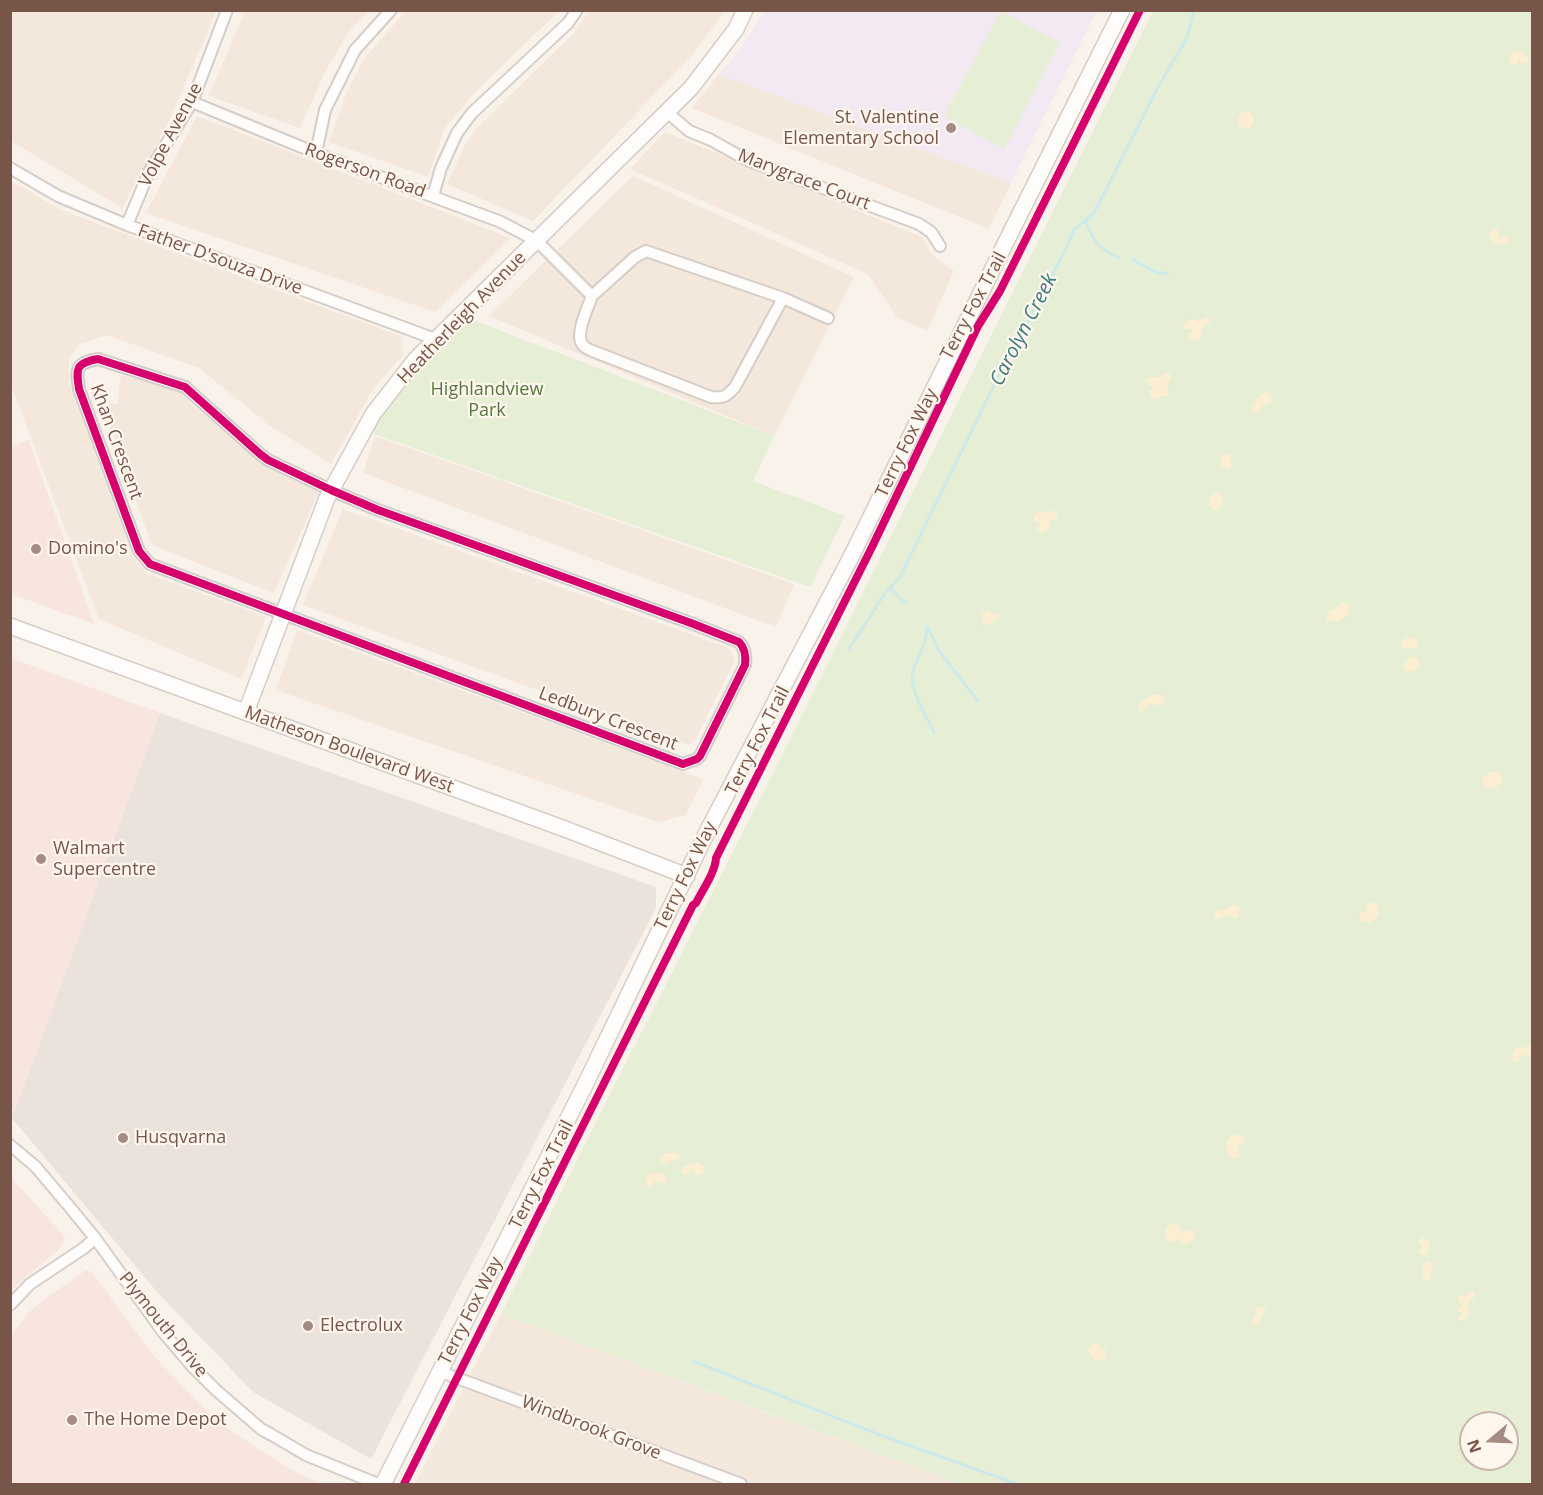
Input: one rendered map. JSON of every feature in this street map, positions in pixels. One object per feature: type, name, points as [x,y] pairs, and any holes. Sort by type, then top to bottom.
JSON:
[{"type":"street","name":"Volpe Avenue","points":[[127,225],[149,172],[192,102],[227,10]]},
{"type":"street","points":[[316,153],[325,110],[355,50],[391,10]]},
{"type":"street","points":[[432,196],[441,168],[457,133],[472,113],[568,23],[577,10]]},
{"type":"street","name":"Heatherleigh Avenue","points":[[246,712],[331,490],[374,414],[435,339],[692,88],[736,29],[745,10]]},
{"type":"street","name":"Terry Fox Way","points":[[382,1485],[584,1087],[713,820],[852,555],[1122,10]]},
{"type":"street","name":"Rogerson Road","points":[[192,102],[316,153],[501,222],[537,241],[592,296]]},
{"type":"street","name":"Marygrace Court","points":[[667,112],[689,131],[745,159],[919,224],[931,232],[940,246]]},
{"type":"street","name":"Father D'souza Drive","points":[[10,168],[58,196],[127,225],[435,339]]},
{"type":"street","points":[[783,298],[735,387],[728,396],[721,398],[711,397],[590,350],[581,343],[580,334],[592,296],[634,257],[646,251],[783,298],[828,318]]},
{"type":"street","name":"Khan Crescent","points":[[283,614],[158,568],[145,560],[139,551],[79,389],[77,371],[88,361],[98,359],[179,384],[194,394],[260,454],[331,490]]},
{"type":"street","name":"Ledbury Crescent","points":[[283,614],[682,764],[698,759],[700,756],[745,665],[746,658],[742,645],[737,641],[378,510],[331,490]]},
{"type":"street","name":"Matheson Boulevard West","points":[[10,626],[687,876]]},
{"type":"street","name":"Plymouth Drive","points":[[10,1145],[35,1166],[95,1238],[163,1332],[191,1365],[261,1429],[306,1455],[378,1485]]},
{"type":"street","points":[[10,1305],[30,1284],[84,1248],[95,1238]]},
{"type":"street","name":"Windbrook Grove","points":[[441,1372],[741,1485]]},
{"type":"shaded area","points":[[407,10],[559,11],[478,89],[445,127],[428,177],[329,142],[347,92],[364,59]]},
{"type":"shaded area","points":[[590,10],[725,11],[694,53],[533,221],[447,184],[464,147],[477,128],[573,34]]},
{"type":"shaded area","points":[[10,11],[216,11],[171,117],[122,208],[11,141]]},
{"type":"shaded area","points":[[245,11],[369,11],[349,31],[327,68],[300,128],[209,96]]},
{"type":"shaded area","name":"St. Valentine Elementary School","points":[[765,11],[1097,11],[1011,183],[719,74],[738,53]]},
{"type":"shaded area","points":[[719,74],[1011,183],[989,229],[692,108]]},
{"type":"shaded area","points":[[197,116],[510,239],[435,312],[146,213]]},
{"type":"shaded area","points":[[665,132],[922,237],[933,256],[954,271],[927,331],[897,317],[868,274],[630,169]]},
{"type":"shaded area","points":[[633,176],[854,277],[774,436],[489,316]]},
{"type":"shaded area","points":[[11,181],[61,210],[402,337],[403,355],[373,389],[331,464],[269,425],[199,368],[107,335],[80,344],[69,358],[69,383],[132,555],[146,573],[266,617],[241,679],[99,619],[11,385]]},
{"type":"shaded area","points":[[121,375],[178,391],[196,408],[280,472],[319,491],[274,593],[151,543],[101,403],[117,404]]},
{"type":"shaded area","points":[[375,436],[794,584],[776,627],[363,473]]},
{"type":"shaded area","points":[[29,440],[94,624],[11,594],[11,446]]},
{"type":"shaded area","points":[[343,509],[729,648],[735,660],[695,740],[689,745],[303,605]]},
{"type":"shaded area","points":[[297,630],[703,779],[686,815],[658,822],[276,690]]},
{"type":"shaded area","points":[[11,658],[160,713],[19,1100],[11,1115]]},
{"type":"shaded area","points":[[160,713],[656,887],[656,908],[371,1459],[253,1392],[158,1293],[11,1117]]},
{"type":"shaded area","points":[[10,1176],[65,1237],[60,1248],[11,1290]]},
{"type":"shaded area","points":[[86,1270],[92,1272],[153,1355],[204,1408],[224,1426],[286,1467],[321,1484],[11,1484],[11,1336],[29,1312]]},
{"type":"shaded area","points":[[501,1314],[772,1415],[960,1484],[415,1484]]},
{"type":"green space","points":[[1001,11],[1060,43],[1004,149],[944,116]]},
{"type":"green space","points":[[1153,11],[1532,11],[1532,1484],[960,1484],[501,1314],[772,775]]},
{"type":"green space","name":"Highlandview Park","points":[[468,318],[774,436],[753,481],[845,516],[810,587],[371,433],[403,387]]},
{"type":"sand","points":[[1519,51],[1528,57],[1528,62],[1522,64],[1519,59],[1517,64],[1511,64],[1509,56]]},
{"type":"sand","points":[[1246,112],[1254,120],[1246,128],[1238,120]]},
{"type":"sand","points":[[1495,229],[1498,230],[1499,237],[1509,237],[1509,242],[1503,245],[1495,243],[1489,236]]},
{"type":"sand","points":[[1206,317],[1210,322],[1202,329],[1201,337],[1191,340],[1189,335],[1193,329],[1185,330],[1183,325],[1190,319],[1200,320]]},
{"type":"sand","points":[[1164,373],[1170,374],[1172,378],[1167,385],[1168,395],[1156,400],[1151,398],[1150,391],[1155,388],[1148,385],[1146,380],[1151,377],[1160,378]]},
{"type":"sand","points":[[1266,392],[1272,397],[1271,403],[1263,405],[1258,413],[1253,412],[1250,408],[1260,395]]},
{"type":"sand","points":[[1227,453],[1230,455],[1232,466],[1228,470],[1222,467],[1220,461],[1221,457]]},
{"type":"sand","points":[[1219,493],[1223,498],[1221,507],[1216,511],[1209,504],[1210,497]]},
{"type":"sand","points":[[1053,510],[1057,518],[1050,521],[1049,528],[1040,532],[1037,529],[1040,523],[1034,521],[1033,516],[1039,512],[1046,513]]},
{"type":"sand","points":[[1342,602],[1348,603],[1347,616],[1336,622],[1327,620],[1328,612],[1337,608]]},
{"type":"sand","points":[[988,610],[992,614],[997,613],[999,617],[985,626],[982,625],[982,614]]},
{"type":"sand","points":[[1410,637],[1417,641],[1417,649],[1402,646],[1402,640]]},
{"type":"sand","points":[[1415,657],[1419,660],[1420,666],[1414,671],[1406,671],[1403,667],[1405,663]]},
{"type":"sand","points":[[1153,695],[1163,695],[1166,702],[1159,706],[1151,703],[1142,712],[1138,711],[1139,703]]},
{"type":"sand","points":[[1499,772],[1502,781],[1495,787],[1486,788],[1482,780],[1488,773]]},
{"type":"sand","points":[[1370,902],[1377,904],[1378,915],[1369,922],[1360,921],[1359,915],[1366,911],[1366,905]]},
{"type":"sand","points":[[1234,904],[1239,907],[1239,916],[1236,918],[1226,915],[1219,920],[1215,918],[1216,911]]},
{"type":"sand","points":[[1532,1045],[1531,1055],[1524,1054],[1518,1062],[1513,1062],[1512,1056],[1517,1048],[1525,1048]]},
{"type":"sand","points":[[1235,1134],[1244,1137],[1245,1140],[1238,1147],[1240,1156],[1234,1159],[1228,1155],[1226,1146],[1228,1138]]},
{"type":"sand","points":[[670,1153],[679,1154],[680,1159],[664,1164],[660,1157]]},
{"type":"sand","points":[[698,1162],[704,1166],[703,1174],[696,1176],[693,1169],[685,1175],[682,1173],[682,1167]]},
{"type":"sand","points":[[652,1173],[666,1175],[666,1180],[664,1183],[655,1181],[652,1186],[648,1187],[646,1179]]},
{"type":"sand","points":[[1170,1224],[1178,1225],[1182,1232],[1193,1230],[1195,1239],[1187,1244],[1182,1243],[1180,1239],[1169,1242],[1165,1233]]},
{"type":"sand","points":[[1423,1238],[1427,1239],[1430,1246],[1426,1255],[1419,1252],[1422,1245],[1418,1243]]},
{"type":"sand","points":[[1429,1261],[1433,1268],[1429,1272],[1431,1279],[1428,1282],[1423,1279],[1422,1275],[1423,1265]]},
{"type":"sand","points":[[1472,1290],[1475,1296],[1468,1306],[1468,1316],[1459,1321],[1458,1319],[1463,1314],[1457,1310],[1463,1304],[1458,1301],[1458,1297],[1463,1294],[1466,1296]]},
{"type":"sand","points":[[1260,1306],[1266,1310],[1261,1316],[1259,1326],[1255,1326],[1251,1321],[1256,1314],[1256,1308]]},
{"type":"sand","points":[[1096,1343],[1106,1352],[1105,1357],[1100,1361],[1093,1358],[1088,1351],[1089,1347]]},
{"type":"waterway","name":"Carolyn Creek","points":[[849,649],[885,593],[900,577],[996,381],[1074,230],[1093,214],[1158,87],[1187,38],[1194,10]]},
{"type":"waterway","points":[[1085,220],[1098,243],[1106,251],[1119,258]]},
{"type":"waterway","points":[[1133,260],[1157,273],[1168,273]]},
{"type":"waterway","points":[[890,588],[906,603]]},
{"type":"waterway","points":[[927,627],[926,639],[912,678],[919,702],[934,732]]},
{"type":"waterway","points":[[928,628],[939,651],[978,701]]},
{"type":"waterway","points":[[693,1361],[880,1435],[1017,1484]]},
{"type":"cycle path","name":"Terry Fox Trail","points":[[404,1484],[693,905],[708,881],[716,858],[872,547],[978,326],[1000,291],[1140,10]]},
{"type":"cycle path","points":[[98,359],[185,387],[268,460],[331,490],[378,510],[739,642],[745,653],[745,665],[700,756],[683,764],[150,564],[139,551],[79,389],[77,376],[79,368],[85,363],[98,359]]},
{"type":"place","name":"St. Valentine Elementary School","points":[[951,128]]},
{"type":"place","name":"Domino's","points":[[36,549]]},
{"type":"place","name":"Walmart Supercentre","points":[[41,859]]},
{"type":"place","name":"Husqvarna","points":[[123,1138]]},
{"type":"place","name":"Electrolux","points":[[308,1326]]},
{"type":"place","name":"The Home Depot","points":[[72,1420]]}]
